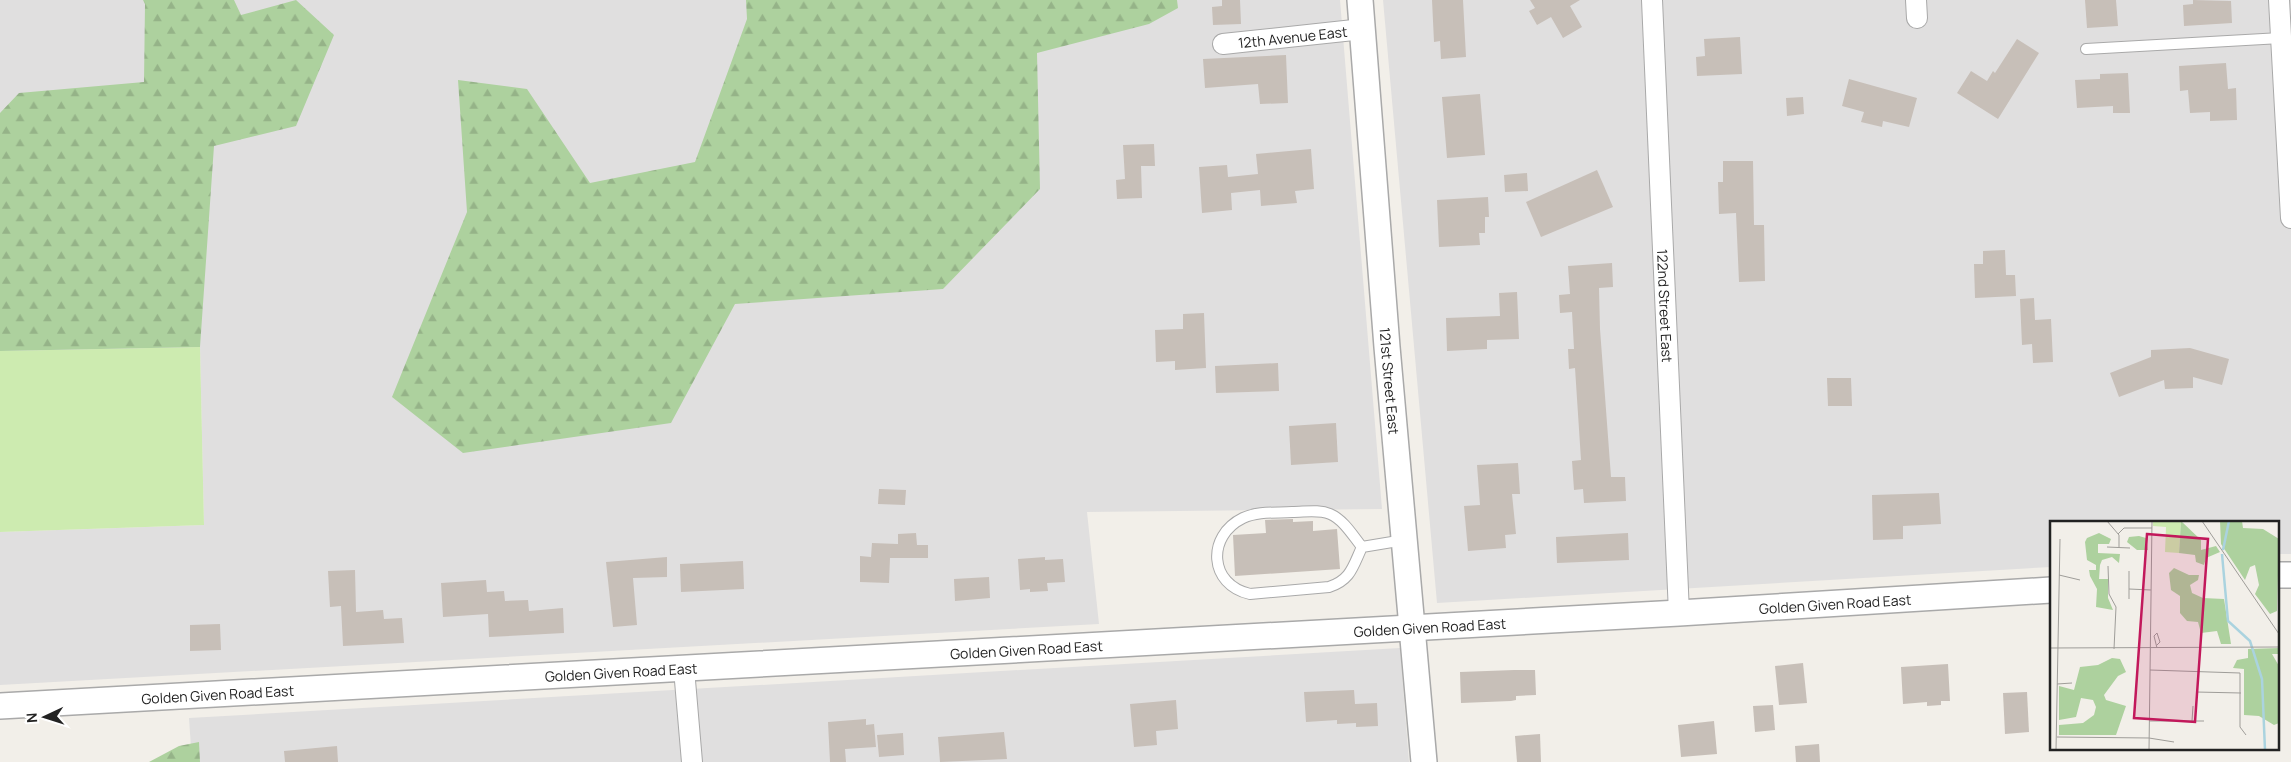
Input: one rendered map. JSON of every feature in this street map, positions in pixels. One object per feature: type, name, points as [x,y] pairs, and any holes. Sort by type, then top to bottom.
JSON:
[{"type":"street","name":"121st Street East","points":[[1360,0],[1424,762]]},
{"type":"street","name":"122nd Street East","points":[[1652,0],[1679,613]]},
{"type":"street","points":[[2279,0],[2291,218]]},
{"type":"street","name":"12th Avenue East","points":[[1223,44],[1363,29]]},
{"type":"street","points":[[2278,576],[2291,575]]},
{"type":"street","name":"Golden Given Road East","points":[[0,706],[1679,613],[2050,590]]},
{"type":"street","points":[[684,668],[692,762]]},
{"type":"lane","points":[[2086,49],[2281,38]]},
{"type":"lane","points":[[1310,511],[1332,514],[1343,522],[1362,547],[1348,576],[1342,583],[1329,587],[1250,594],[1239,591],[1225,580],[1220,570],[1217,553],[1220,539],[1230,526],[1244,518],[1257,514],[1310,511]]},
{"type":"lane","points":[[1362,547],[1405,540]]},
{"type":"shaded area","points":[[0,0],[1340,0],[1382,509],[1087,512],[1099,624],[0,685],[0,532],[204,525],[200,347],[0,351]]},
{"type":"shaded area","points":[[1383,0],[2291,0],[2291,554],[2278,554],[2278,521],[2050,521],[2050,567],[1437,603]]},
{"type":"shaded area","points":[[1400,648],[1409,762],[192,762],[189,718]]},
{"type":"green space","points":[[143,0],[234,0],[241,15],[296,0],[334,35],[296,126],[214,146],[200,347],[0,351],[0,113],[19,93],[144,82],[145,4]]},
{"type":"green space","points":[[746,0],[1177,0],[1178,8],[1149,24],[1037,53],[1040,189],[943,289],[735,304],[671,423],[463,453],[392,397],[467,212],[458,80],[527,89],[590,183],[695,162],[747,19]]},
{"type":"green space","points":[[200,347],[204,525],[0,532],[0,351]]},
{"type":"green space","points":[[199,742],[200,762],[149,762],[179,746]]},
{"type":"building","points":[[1222,0],[1240,0],[1241,24],[1213,25],[1212,7],[1222,6]]},
{"type":"building","points":[[1432,0],[1463,0],[1466,57],[1441,59],[1440,41],[1434,42]]},
{"type":"building","points":[[1530,0],[1580,0],[1570,6],[1582,27],[1563,38],[1551,17],[1537,25],[1529,11],[1535,8]]},
{"type":"building","points":[[2085,0],[2116,0],[2118,26],[2087,28]]},
{"type":"building","points":[[2193,0],[2231,1],[2232,23],[2184,26],[2183,5],[2193,4]]},
{"type":"building","points":[[1740,37],[1742,74],[1697,76],[1696,57],[1705,56],[1704,39]]},
{"type":"building","points":[[2017,39],[2039,53],[1998,119],[1957,93],[1971,71],[1987,81],[1993,71],[1995,73]]},
{"type":"building","points":[[1286,55],[1288,103],[1260,104],[1258,84],[1205,88],[1203,59]]},
{"type":"building","points":[[2226,63],[2228,89],[2236,88],[2237,120],[2210,121],[2210,112],[2190,113],[2188,90],[2180,91],[2179,66]]},
{"type":"building","points":[[2128,73],[2130,113],[2113,113],[2113,106],[2077,108],[2075,80],[2100,79],[2100,74]]},
{"type":"building","points":[[1849,79],[1917,98],[1909,127],[1883,121],[1882,127],[1861,122],[1864,112],[1842,106]]},
{"type":"building","points":[[1480,94],[1485,155],[1447,158],[1442,97]]},
{"type":"building","points":[[1803,97],[1804,114],[1787,116],[1786,98]]},
{"type":"building","points":[[1154,144],[1155,166],[1141,166],[1142,198],[1117,199],[1116,180],[1125,179],[1123,145]]},
{"type":"building","points":[[1311,149],[1314,189],[1295,191],[1297,203],[1261,206],[1260,190],[1231,193],[1232,210],[1202,213],[1199,167],[1227,165],[1228,177],[1258,174],[1256,154]]},
{"type":"building","points":[[1723,161],[1753,161],[1754,225],[1764,225],[1765,281],[1739,282],[1736,213],[1719,214],[1718,182],[1723,182]]},
{"type":"building","points":[[1597,170],[1613,207],[1541,237],[1526,202]]},
{"type":"building","points":[[1527,173],[1528,191],[1505,192],[1504,175]]},
{"type":"building","points":[[1488,197],[1489,217],[1485,217],[1485,233],[1479,233],[1480,245],[1439,247],[1437,200]]},
{"type":"building","points":[[2005,250],[2006,275],[2015,275],[2016,296],[1975,298],[1974,264],[1983,264],[1983,251]]},
{"type":"building","points":[[1612,263],[1613,287],[1599,288],[1600,329],[1611,477],[1625,477],[1626,501],[1584,503],[1583,489],[1574,490],[1572,461],[1581,460],[1575,368],[1569,369],[1568,349],[1574,349],[1572,312],[1560,313],[1559,295],[1570,294],[1568,266]]},
{"type":"building","points":[[1517,292],[1519,339],[1487,340],[1487,349],[1447,351],[1446,318],[1500,316],[1499,293]]},
{"type":"building","points":[[2034,298],[2035,320],[2051,319],[2053,362],[2033,363],[2032,344],[2022,345],[2020,299]]},
{"type":"building","points":[[1204,313],[1206,368],[1175,370],[1175,361],[1156,362],[1155,330],[1183,329],[1183,314]]},
{"type":"building","points":[[2190,348],[2229,359],[2222,385],[2193,377],[2193,388],[2165,389],[2164,380],[2119,397],[2110,373],[2151,357],[2151,350]]},
{"type":"building","points":[[1278,363],[1279,391],[1216,393],[1215,366]]},
{"type":"building","points":[[1827,378],[1851,378],[1852,406],[1828,406]]},
{"type":"building","points":[[1336,423],[1338,462],[1291,465],[1289,426]]},
{"type":"building","points":[[1518,463],[1520,494],[1512,494],[1516,534],[1505,535],[1506,548],[1468,551],[1464,506],[1480,505],[1477,465]]},
{"type":"building","points":[[879,489],[906,490],[905,505],[878,504]]},
{"type":"building","points":[[1939,493],[1941,524],[1903,526],[1903,539],[1873,540],[1872,495]]},
{"type":"building","points":[[1293,519],[1293,522],[1313,521],[1313,531],[1337,529],[1340,569],[1235,576],[1233,535],[1266,533],[1265,520]]},
{"type":"building","points":[[916,533],[917,545],[928,545],[928,558],[890,558],[889,583],[860,582],[860,556],[871,557],[872,543],[898,544],[898,534]]},
{"type":"building","points":[[1628,533],[1629,560],[1557,563],[1556,537]]},
{"type":"building","points":[[667,557],[667,577],[633,578],[637,625],[613,627],[606,562]]},
{"type":"building","points":[[1045,557],[1045,560],[1063,559],[1065,582],[1047,583],[1048,591],[1030,592],[1030,589],[1020,590],[1018,559]]},
{"type":"building","points":[[743,561],[744,589],[681,592],[680,564]]},
{"type":"building","points":[[355,570],[356,612],[383,610],[384,619],[402,618],[404,643],[343,646],[341,606],[330,607],[328,571]]},
{"type":"building","points":[[989,577],[990,598],[955,601],[954,579]]},
{"type":"building","points":[[486,580],[487,592],[504,591],[505,601],[528,600],[529,611],[563,608],[564,633],[489,637],[488,614],[443,617],[441,583]]},
{"type":"building","points":[[220,624],[221,650],[190,651],[190,625]]},
{"type":"building","points":[[1803,663],[1807,703],[1779,705],[1775,666]]},
{"type":"building","points":[[1948,664],[1950,701],[1941,701],[1941,705],[1927,706],[1927,702],[1903,704],[1901,667]]},
{"type":"building","points":[[1535,670],[1536,695],[1516,696],[1516,700],[1511,701],[1461,703],[1460,672]]},
{"type":"building","points":[[1354,690],[1355,704],[1377,703],[1378,726],[1356,727],[1356,723],[1337,724],[1337,720],[1306,722],[1304,692]]},
{"type":"building","points":[[2027,692],[2029,732],[2005,734],[2003,693]]},
{"type":"building","points":[[1176,700],[1178,729],[1156,731],[1157,745],[1134,747],[1130,704]]},
{"type":"building","points":[[1773,705],[1775,730],[1755,732],[1753,706]]},
{"type":"building","points":[[866,719],[866,725],[874,724],[876,747],[845,749],[846,762],[830,762],[828,722]]},
{"type":"building","points":[[1714,721],[1717,754],[1681,757],[1678,725]]},
{"type":"building","points":[[1004,732],[1007,759],[940,762],[938,737]]},
{"type":"building","points":[[903,733],[904,755],[879,757],[877,735]]},
{"type":"building","points":[[1540,734],[1541,762],[1517,762],[1515,736]]},
{"type":"building","points":[[1819,744],[1820,762],[1796,762],[1795,746]]},
{"type":"building","points":[[337,746],[338,762],[285,762],[284,751]]}]
